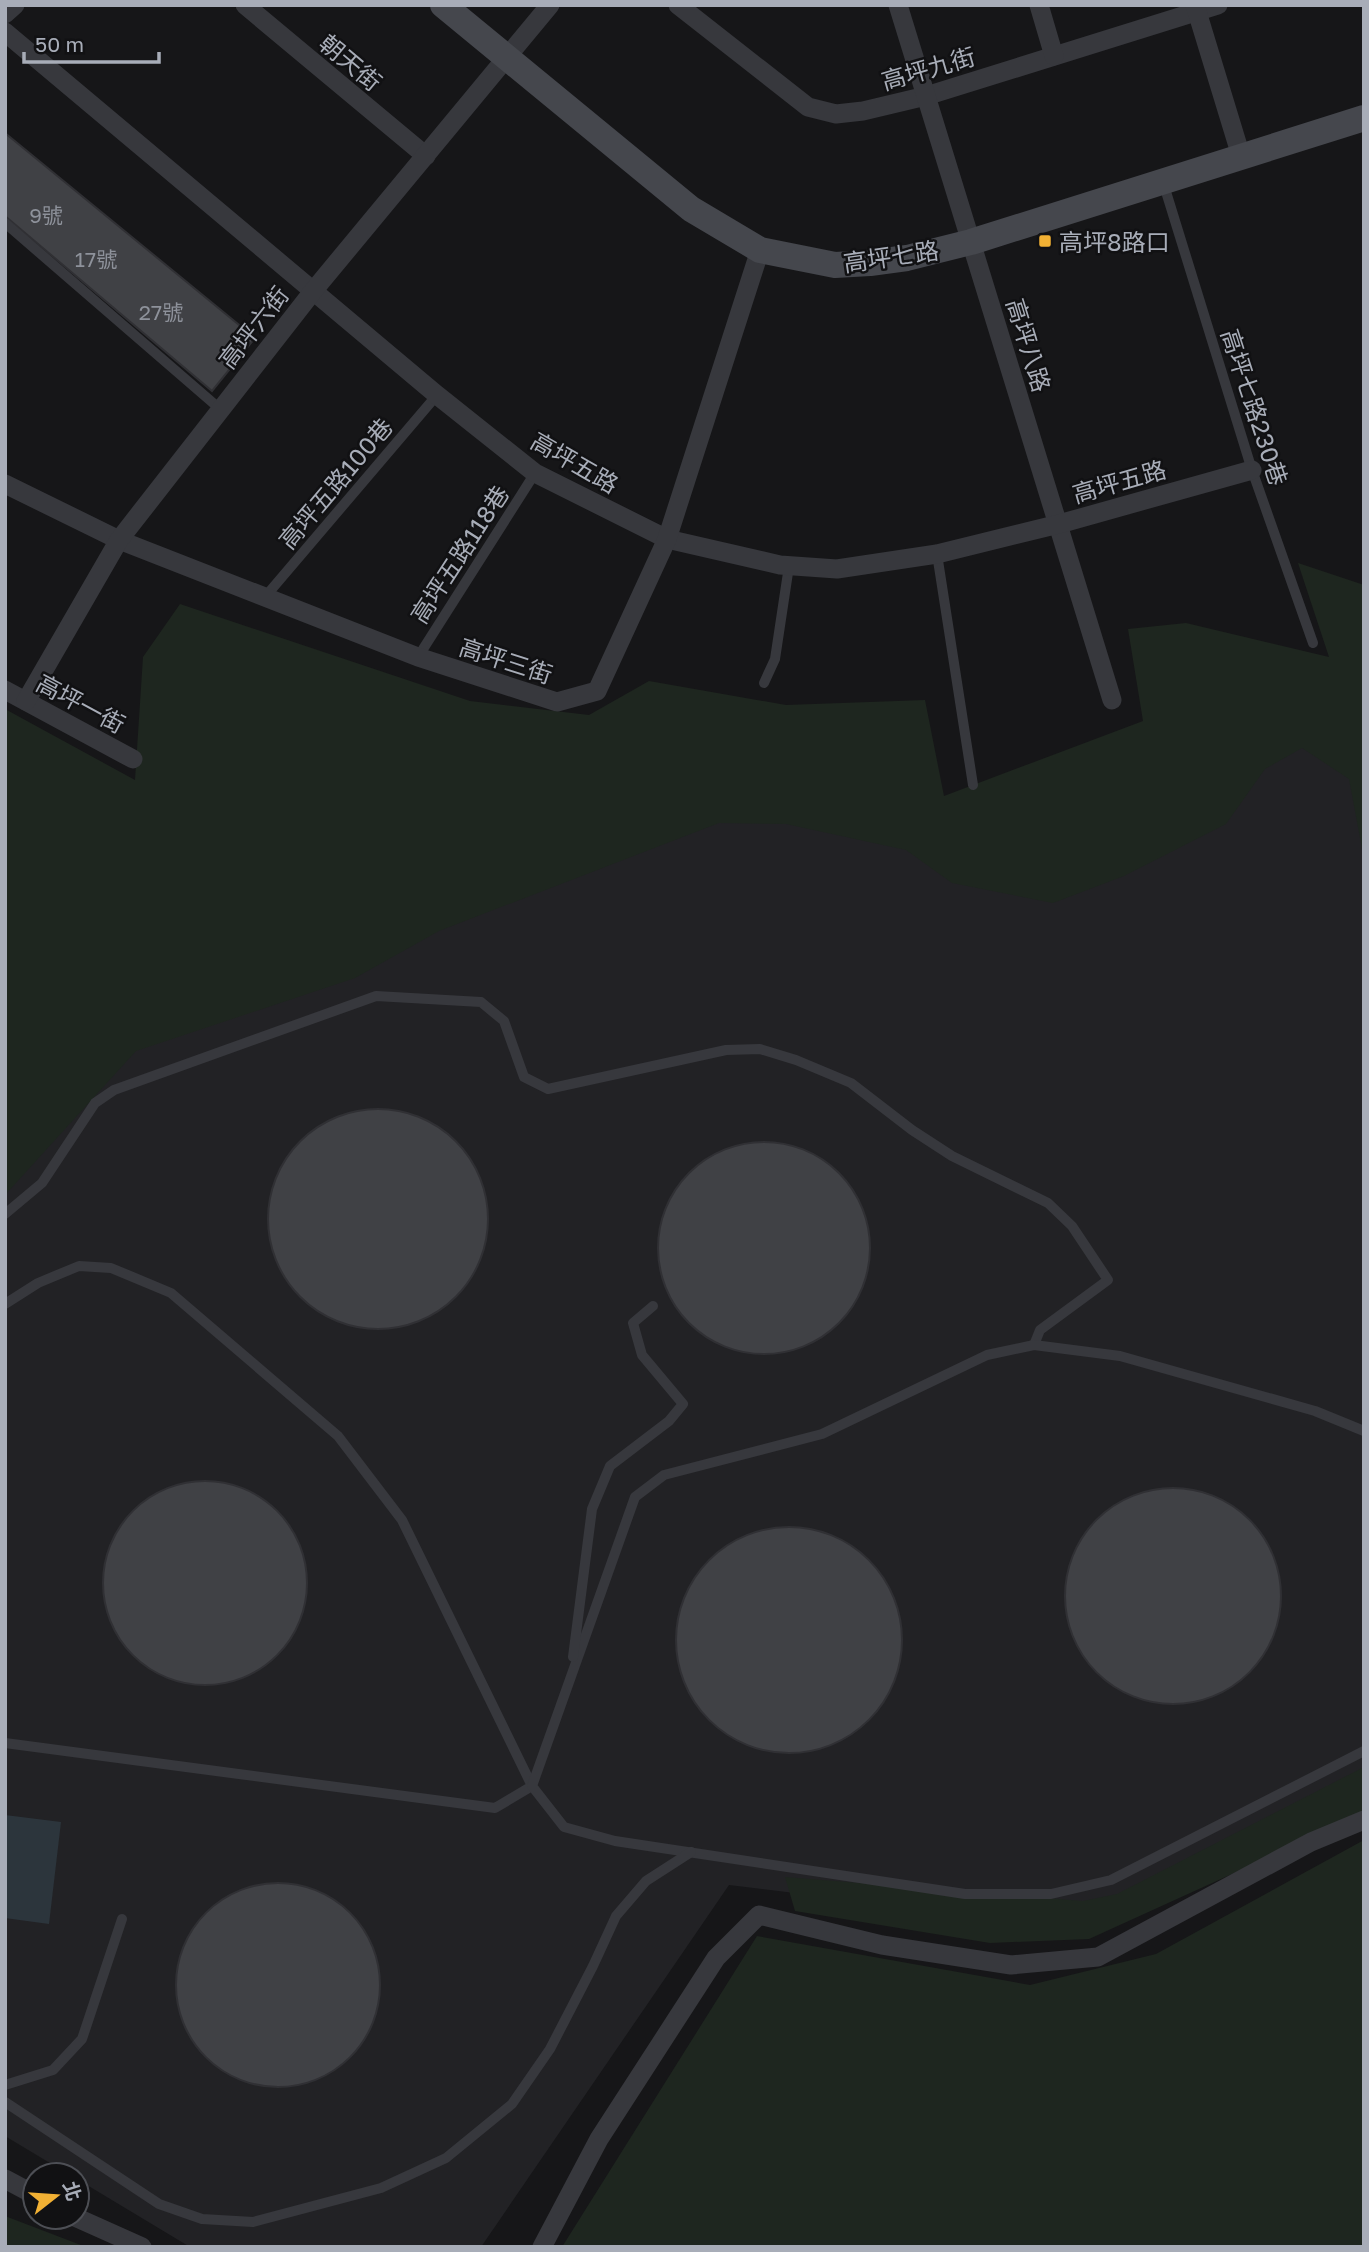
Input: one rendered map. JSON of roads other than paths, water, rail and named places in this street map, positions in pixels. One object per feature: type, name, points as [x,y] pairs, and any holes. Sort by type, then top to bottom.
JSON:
[{"type":"street","points":[[5,13],[15,5]]},
{"type":"street","name":"朝天街","points":[[245,5],[426,156]]},
{"type":"street","name":"高坪七路","points":[[443,5],[691,208],[760,250],[835,265],[907,258],[971,242],[1364,118]]},
{"type":"street","name":"高坪六街","points":[[26,701],[119,540],[314,290],[550,5]]},
{"type":"street","name":"高坪九街","points":[[678,5],[808,107],[836,114],[863,111],[926,96],[1196,8],[1217,5]]},
{"type":"street","name":"高坪八路","points":[[898,5],[1112,701]]},
{"type":"street","points":[[1039,5],[1054,56]]},
{"type":"street","points":[[1196,8],[1241,156]]},
{"type":"street","name":"高坪五路","points":[[5,32],[436,395],[535,473],[667,539],[789,566],[837,569],[937,554],[1059,524],[1252,470]]},
{"type":"street","name":"高坪三街","points":[[5,484],[119,540],[418,657],[557,702],[597,691],[667,539],[760,250]]},
{"type":"street","name":"高坪一街","points":[[5,690],[133,759]]},
{"type":"street","points":[[542,2247],[599,2139],[716,1958],[759,1915],[882,1945],[1011,1965],[1098,1957],[1311,1842],[1364,1820]]},
{"type":"street","points":[[5,2179],[21,2188]]},
{"type":"street","points":[[91,2224],[142,2247]]},
{"type":"lane","name":"高坪七路230巷","points":[[1163,181],[1252,470],[1313,643]]},
{"type":"lane","points":[[5,223],[220,409]]},
{"type":"lane","name":"高坪五路100巷","points":[[265,597],[436,395]]},
{"type":"lane","name":"高坪五路118巷","points":[[418,657],[535,473]]},
{"type":"lane","points":[[937,554],[973,785]]},
{"type":"lane","points":[[764,683],[775,659],[789,566]]},
{"type":"lane","points":[[5,1214],[42,1183],[95,1103],[114,1090],[376,996],[481,1002],[504,1021],[524,1077],[548,1089],[726,1050],[760,1049],[796,1059],[851,1083],[912,1130],[953,1156],[1048,1203],[1072,1226],[1108,1280],[1040,1330],[1034,1345]]},
{"type":"lane","points":[[5,1304],[38,1283],[79,1266],[111,1268],[171,1293],[338,1436],[402,1520],[532,1786],[564,1827],[615,1841],[965,1894],[1051,1894],[1111,1880],[1364,1751]]},
{"type":"lane","points":[[570,1678],[592,1509],[611,1466],[669,1421],[683,1404],[642,1355],[633,1323],[653,1306]]},
{"type":"lane","points":[[5,1743],[495,1808],[532,1786],[635,1497],[664,1475],[822,1434],[987,1355],[1034,1345],[1120,1356],[1315,1412],[1364,1431]]},
{"type":"lane","points":[[5,2102],[159,2204],[202,2220],[254,2222],[381,2188],[446,2158],[512,2104],[550,2049],[616,1916],[646,1881],[691,1852]]},
{"type":"lane","points":[[5,2085],[53,2070],[82,2039],[122,1919]]},
{"type":"place","name":"高坪8路口","points":[[1045,241]]}]
